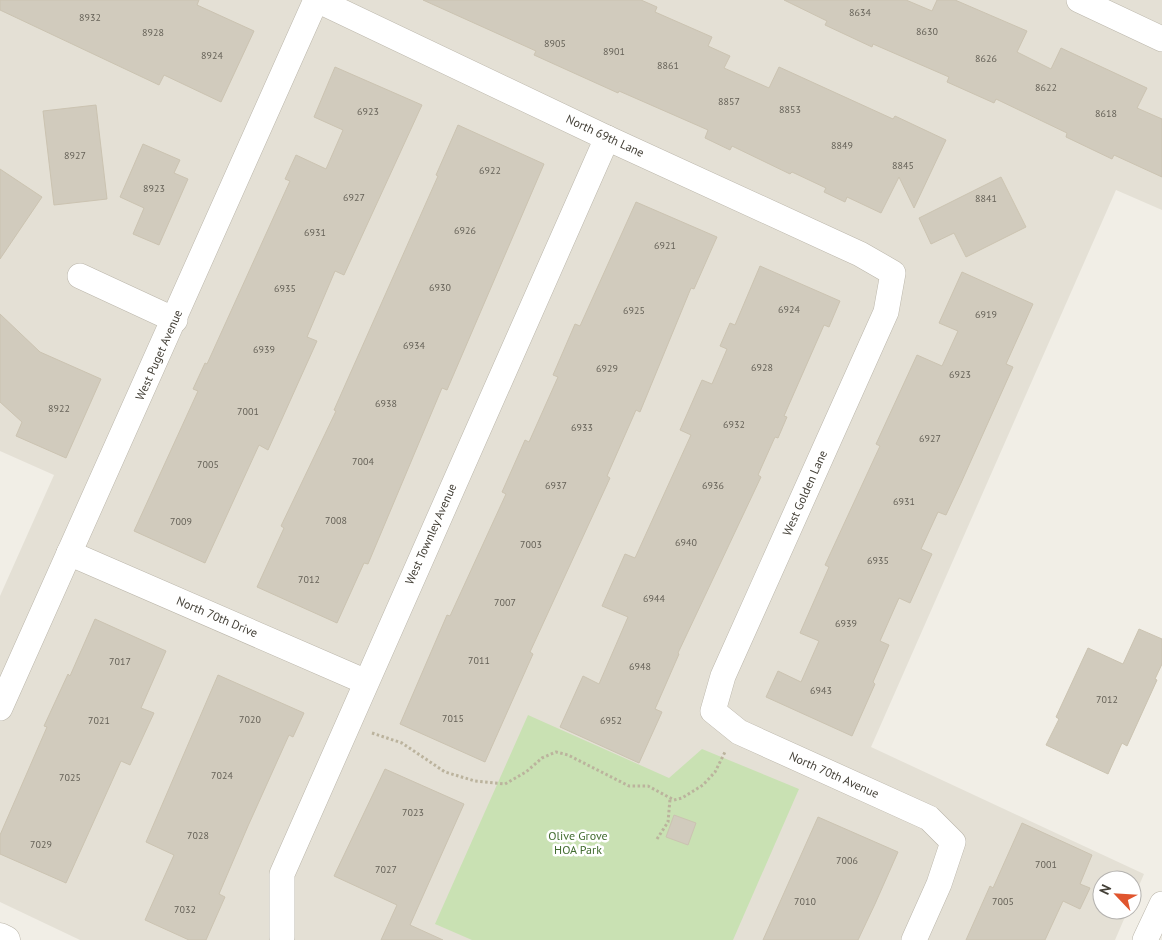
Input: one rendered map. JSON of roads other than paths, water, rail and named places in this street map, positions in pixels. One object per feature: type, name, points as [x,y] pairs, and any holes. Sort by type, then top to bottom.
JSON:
[{"type":"street","name":"North 69th Lane","points":[[317,0],[607,138],[860,254],[893,273]]},
{"type":"street","name":"West Puget Avenue","points":[[0,708],[317,0]]},
{"type":"street","points":[[1079,0],[1162,39]]},
{"type":"street","name":"West Townley Avenue","points":[[282,937],[282,874],[607,138]]},
{"type":"street","name":"West Golden Lane","points":[[713,711],[723,676],[886,312],[893,273]]},
{"type":"street","points":[[80,276],[175,320]]},
{"type":"street","name":"North 70th Drive","points":[[69,553],[366,682]]},
{"type":"street","name":"North 70th Avenue","points":[[713,711],[739,732],[929,818],[953,842],[939,884],[914,940]]},
{"type":"street","points":[[1145,940],[1162,904]]},
{"type":"street","points":[[0,937],[6,940]]},
{"type":"park label","name":"Olive Grove HOA Park","points":[[578,843]]}]
